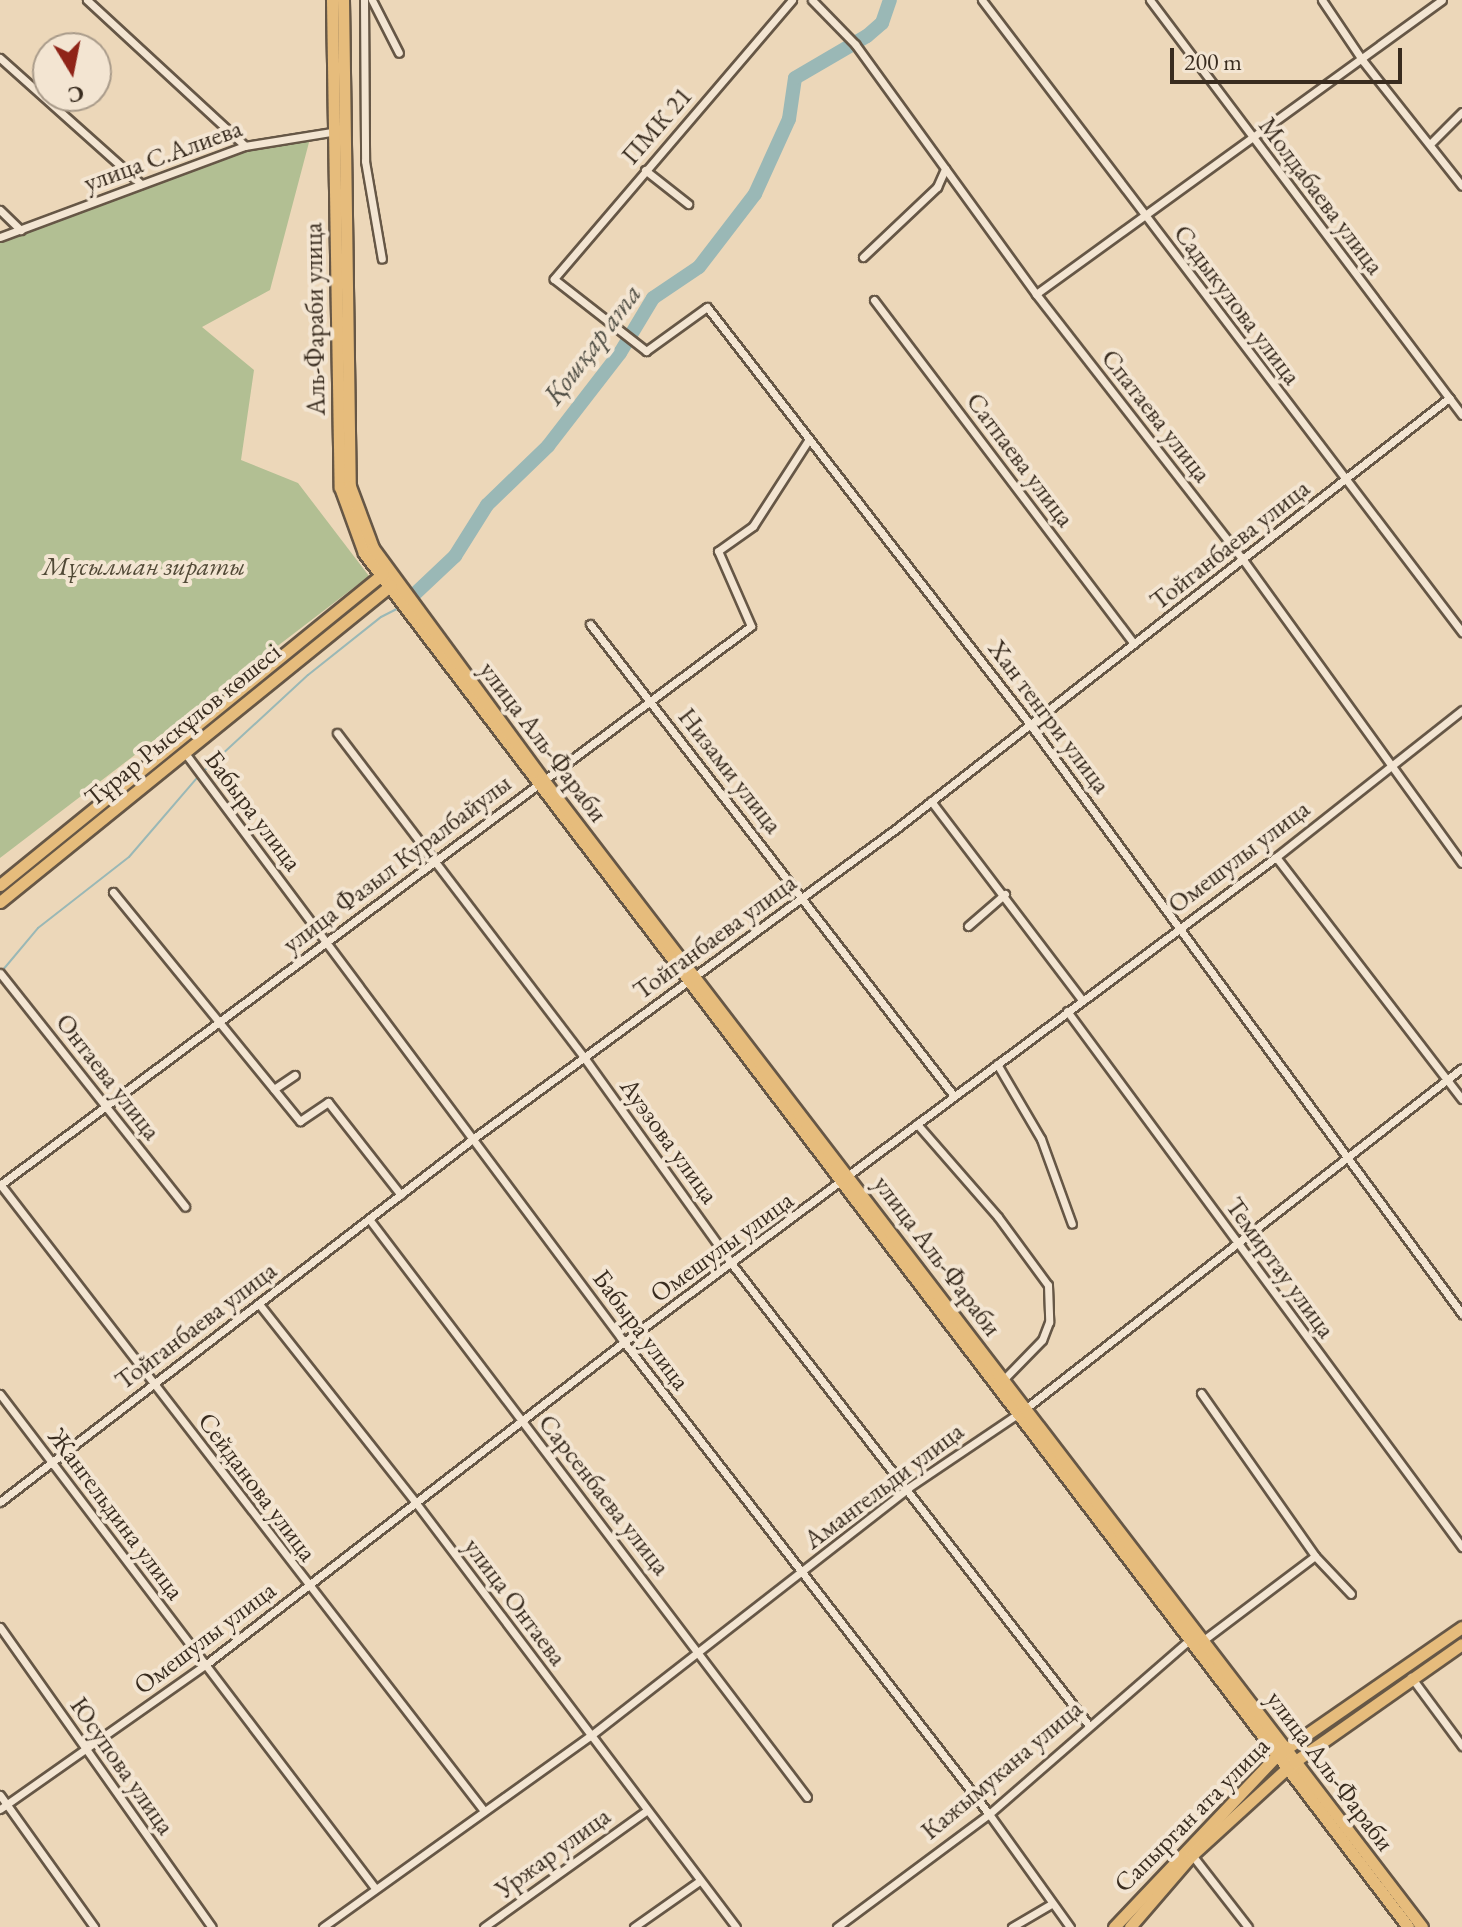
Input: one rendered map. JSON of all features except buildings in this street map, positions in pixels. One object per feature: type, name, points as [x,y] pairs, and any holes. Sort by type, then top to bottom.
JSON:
[{"type":"main road","name":"Аль-Фараби улица","points":[[332,0],[350,486],[361,527],[382,574],[414,615]]},
{"type":"main road","name":"Аль-Фараби улица","points":[[339,131],[343,0]]},
{"type":"main road","points":[[0,885],[382,574]]},
{"type":"main road","name":"Тұрар Рыскұлов көшесі","points":[[0,902],[395,590]]},
{"type":"main road","name":"улица Аль-Фараби","points":[[414,615],[1281,1753],[1408,1927]]},
{"type":"main road","name":"улица Аль-Фараби","points":[[846,1181],[1003,1380],[1021,1412]]},
{"type":"main road","name":"Сапырган ата улица","points":[[1114,1927],[1281,1753],[1462,1627]]},
{"type":"main road","name":"Сапырган ата улица","points":[[1130,1927],[1192,1855],[1290,1765],[1410,1675],[1462,1644]]},
{"type":"main road","name":"улица Аль-Фараби","points":[[1290,1765],[1422,1927]]},
{"type":"street","points":[[87,0],[245,146]]},
{"type":"street","points":[[364,0],[365,161],[382,259]]},
{"type":"street","points":[[372,0],[399,53]]},
{"type":"street","name":"ПМК 21","points":[[554,279],[792,0]]},
{"type":"street","name":"Спатаева улица","points":[[812,0],[855,44],[1036,294],[1244,561],[1462,863]]},
{"type":"street","name":"Садыкулова улица","points":[[982,0],[1344,482],[1462,632]]},
{"type":"street","name":"Молдабаева улица","points":[[1150,0],[1462,415]]},
{"type":"street","points":[[1322,0],[1363,61],[1432,142],[1462,186]]},
{"type":"street","points":[[1036,294],[1249,135],[1363,61],[1442,0]]},
{"type":"street","points":[[0,58],[141,184]]},
{"type":"street","points":[[1432,142],[1462,112]]},
{"type":"street","name":"улица С.Алиева","points":[[0,237],[245,146],[339,131]]},
{"type":"street","points":[[863,257],[937,187],[945,169]]},
{"type":"street","points":[[645,170],[688,204]]},
{"type":"street","points":[[0,210],[21,230]]},
{"type":"street","name":"Хан тенгри улица","points":[[554,279],[646,351],[707,307],[1029,723],[1462,1314]]},
{"type":"street","name":"Сатпаева улица","points":[[874,300],[1134,644]]},
{"type":"street","name":"Тойганбаева улица","points":[[0,1502],[474,1138],[931,801],[1244,561],[1449,398]]},
{"type":"street","name":"улица Фазыл Куралбайулы","points":[[0,1185],[326,943],[431,860],[751,626],[718,551],[753,526],[809,439]]},
{"type":"street","name":"Низами улица","points":[[590,624],[804,897],[954,1096]]},
{"type":"street","name":"Омешулы улица","points":[[3,1807],[205,1665],[624,1342],[846,1181],[954,1096],[1276,857],[1462,710]]},
{"type":"street","name":"Ауэзова улица","points":[[337,733],[583,1056],[731,1263],[1087,1723]]},
{"type":"street","name":"Бабыра улица","points":[[185,753],[624,1342],[989,1814],[1070,1927]]},
{"type":"street","points":[[931,801],[1005,894],[1082,1000]]},
{"type":"street","points":[[1276,857],[1462,1099]]},
{"type":"street","points":[[113,892],[300,1121],[328,1102],[401,1195]]},
{"type":"street","points":[[968,926],[1005,894]]},
{"type":"street","name":"Онтаева улица","points":[[2,975],[185,1206]]},
{"type":"street","name":"Темиртау улица","points":[[1067,1011],[1462,1547]]},
{"type":"street","points":[[997,1064],[1041,1139],[1072,1224]]},
{"type":"street","name":"Амангельди улица","points":[[323,1927],[590,1736],[908,1488],[1021,1412],[1462,1068]]},
{"type":"street","points":[[274,1089],[295,1075]]},
{"type":"street","points":[[917,1124],[998,1217],[1048,1285],[1049,1322],[1042,1340],[1003,1380]]},
{"type":"street","name":"Сейданова улица","points":[[0,1185],[307,1587],[484,1811]]},
{"type":"street","name":"Сарсенбаева улица","points":[[369,1219],[807,1797]]},
{"type":"street","name":"улица Онтаева","points":[[259,1304],[416,1503],[698,1882],[736,1927]]},
{"type":"street","points":[[1201,1393],[1315,1556],[1351,1594]]},
{"type":"street","name":"Жангельдина улица","points":[[0,1394],[375,1888]]},
{"type":"street","name":"Кажымукана улица","points":[[837,1927],[989,1814],[1087,1723],[1315,1556]]},
{"type":"street","name":"Юсупова улица","points":[[0,1627],[212,1927]]},
{"type":"street","points":[[1410,1675],[1462,1746]]},
{"type":"street","points":[[0,1795],[3,1807],[94,1927]]},
{"type":"street","name":"Уржар улица","points":[[484,1927],[646,1811]]},
{"type":"street","points":[[1192,1855],[1248,1927]]},
{"type":"street","points":[[634,1927],[698,1882]]},
{"type":"street","points":[[1012,1927],[1051,1904]]},
{"type":"green space","name":"Мұсылман зираты","points":[[312,131],[270,290],[202,327],[254,370],[241,460],[298,483],[369,576],[0,858],[0,237],[245,146]]},
{"type":"waterway","name":"Қошқар ата","points":[[402,606],[455,556],[487,505],[548,446],[620,353],[653,298],[699,267],[755,194],[789,119],[795,78],[867,36],[882,23],[890,0]]},
{"type":"waterway","points":[[205,770],[308,675],[381,617],[401,607]]},
{"type":"waterway","points":[[2,971],[38,928],[129,857],[196,779]]}]
